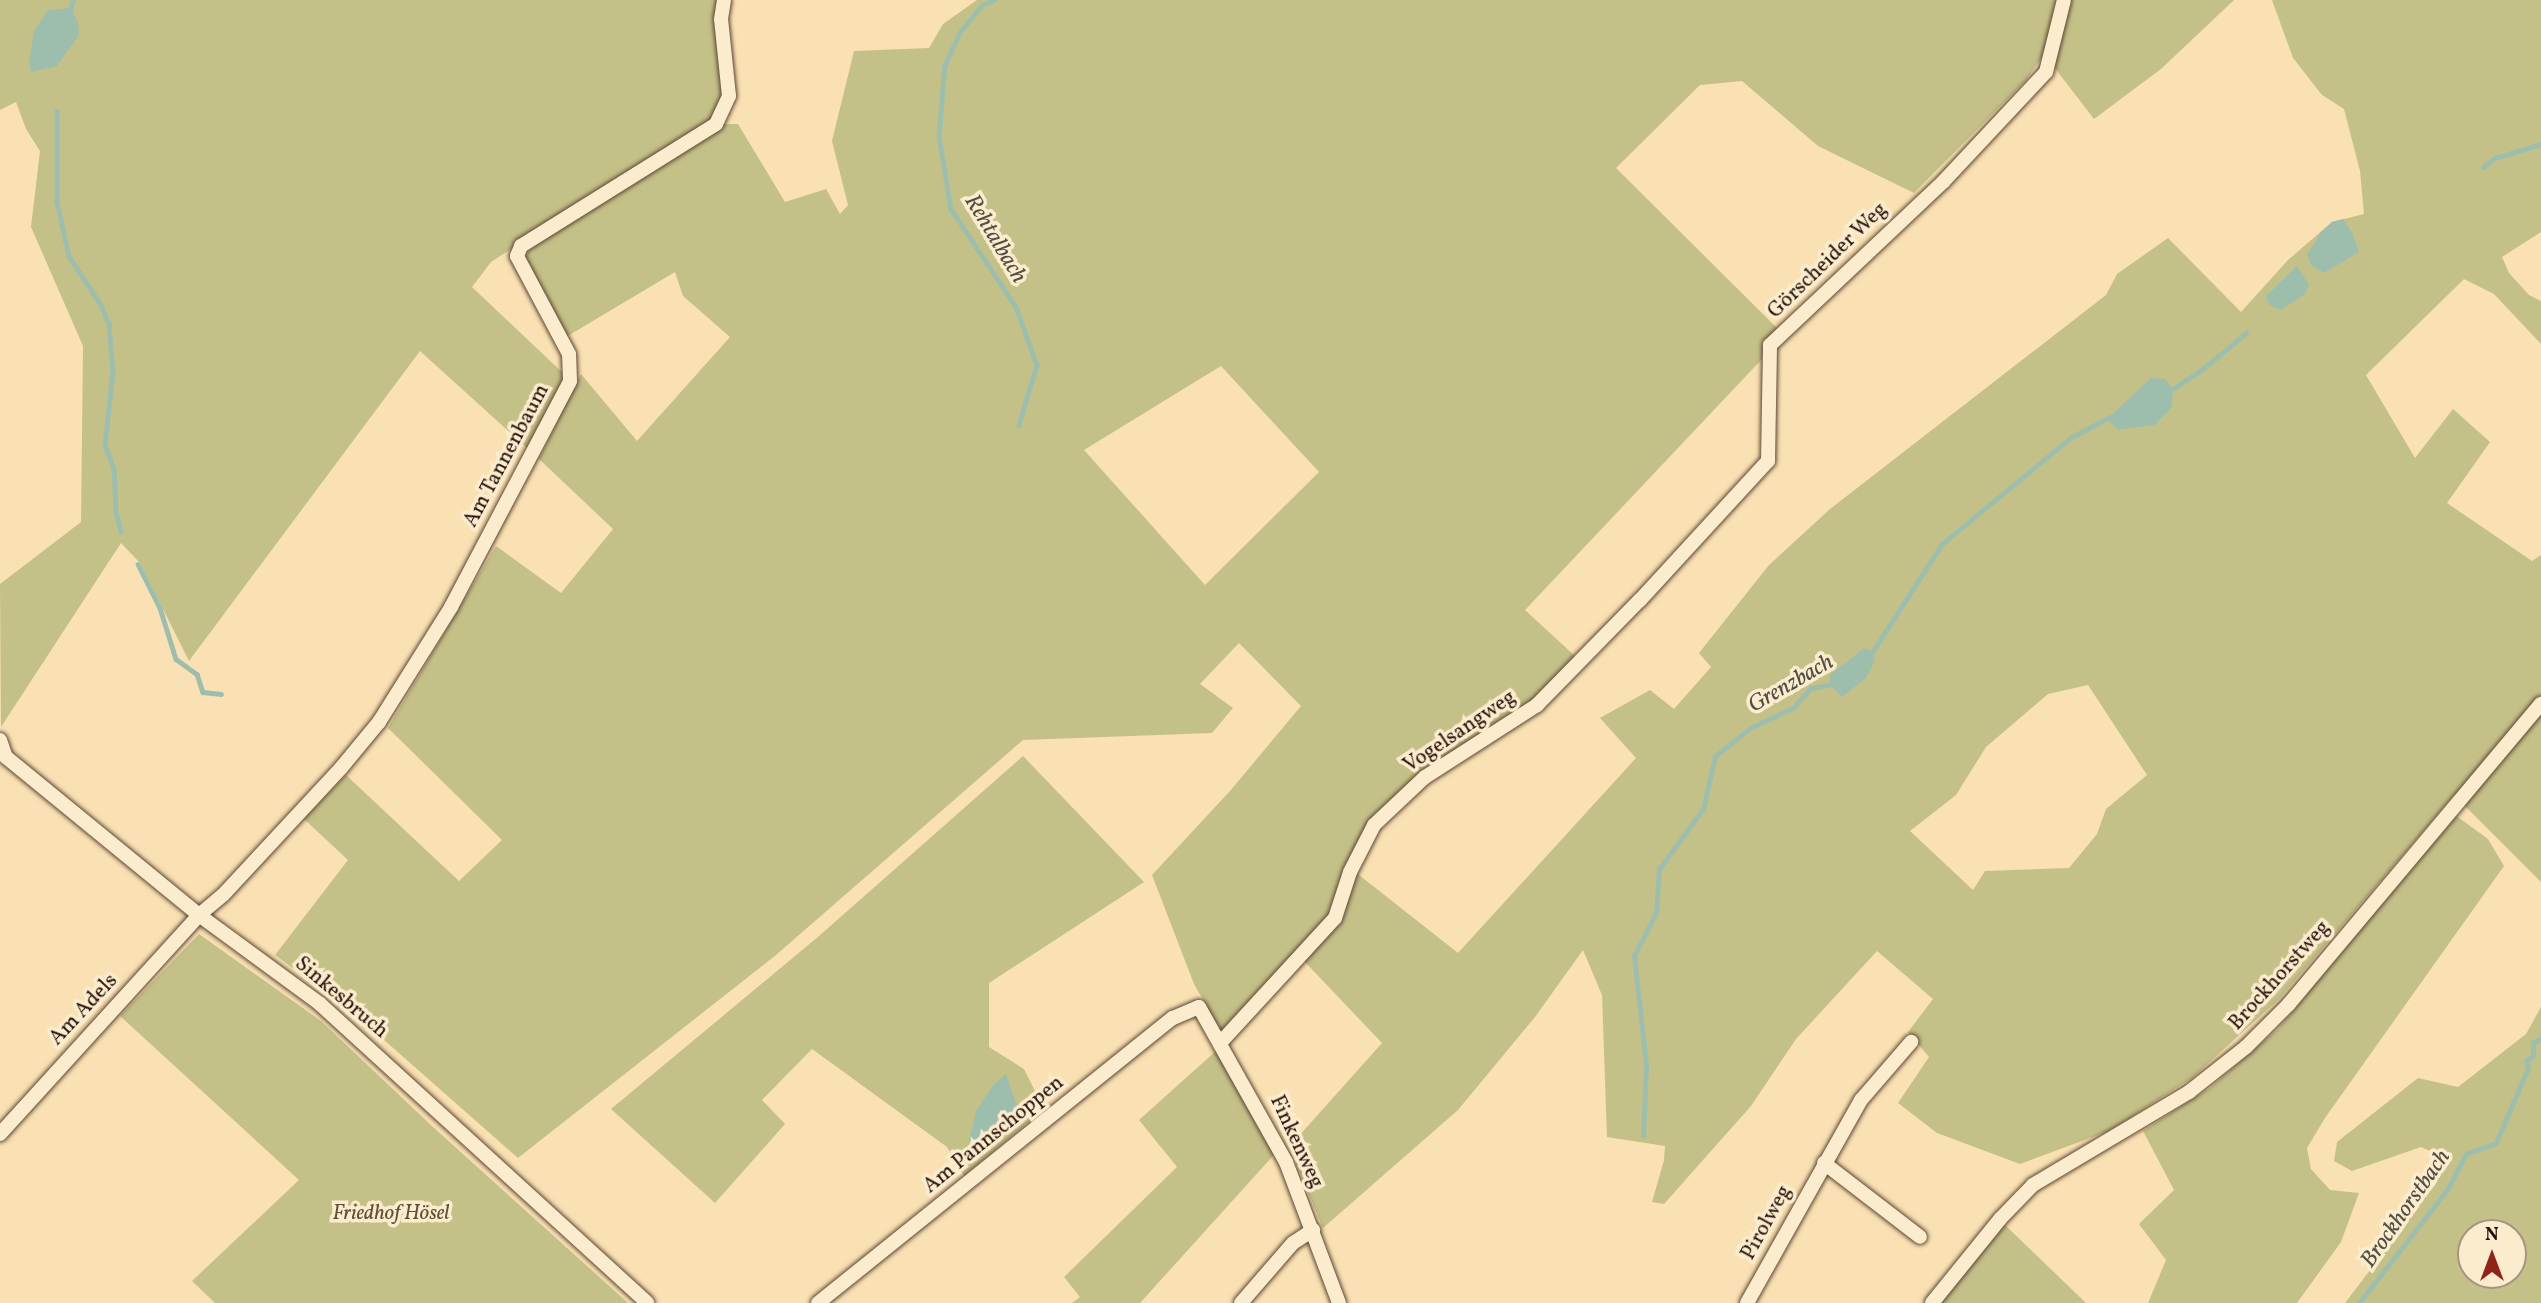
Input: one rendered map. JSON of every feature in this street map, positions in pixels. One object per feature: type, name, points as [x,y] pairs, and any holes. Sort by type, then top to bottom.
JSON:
[{"type":"street","name":"Am Tannenbaum","points":[[199,915],[223,895],[379,722],[451,607],[570,381],[569,354],[517,256],[522,246],[716,124],[729,96],[721,19],[724,0]]},
{"type":"street","name":"Görscheider Weg","points":[[1640,600],[1768,461],[1770,345],[1943,182],[2046,72],[2064,0]]},
{"type":"street","name":"Vogelsangweg","points":[[1221,1042],[1335,918],[1350,872],[1374,825],[1425,777],[1537,705],[1640,600]]},
{"type":"street","name":"Brockhorstweg","points":[[1932,1303],[2000,1219],[2033,1185],[2189,1093],[2246,1047],[2289,1004],[2541,704]]},
{"type":"street","name":"Sinkesbruch","points":[[0,740],[3,760],[199,915],[320,1004],[647,1303]]},
{"type":"street","name":"Am Adels","points":[[0,1134],[199,915]]},
{"type":"street","name":"Finkenweg","points":[[1199,1007],[1286,1162],[1339,1303]]},
{"type":"street","name":"Am Pannschoppen","points":[[818,1303],[1172,1018],[1199,1007]]},
{"type":"street","name":"Pirolweg","points":[[1747,1303],[1861,1100],[1911,1042]]},
{"type":"street","points":[[1824,1163],[1920,1237]]},
{"type":"street","points":[[1241,1303],[1293,1243],[1313,1230]]},
{"type":"green space","points":[[0,0],[721,0],[726,97],[712,119],[491,262],[472,287],[565,375],[527,448],[420,351],[189,661],[140,563],[121,543],[1,727],[0,584],[81,522],[83,346],[31,227],[40,151],[26,129],[16,102],[0,110]]},
{"type":"green space","points":[[977,0],[2056,0],[2044,54],[2026,80],[1914,193],[1818,146],[1742,81],[1700,85],[1616,168],[1778,329],[1763,358],[1525,610],[1576,657],[1534,702],[1369,823],[1354,871],[1458,953],[1636,758],[1600,718],[1650,690],[1674,709],[1711,667],[1699,653],[1769,565],[1830,509],[2106,295],[2117,274],[2168,238],[2241,312],[2288,260],[2332,222],[2364,214],[2360,171],[2344,109],[2322,95],[2293,58],[2272,0],[2541,0],[2541,232],[2502,257],[2509,273],[2529,295],[2541,301],[2541,344],[2494,294],[2464,279],[2366,375],[2415,458],[2453,409],[2490,442],[2447,503],[2532,561],[2541,555],[2541,882],[2454,795],[2279,999],[2193,1077],[2109,1131],[2020,1164],[1937,1133],[1898,1103],[1929,1057],[1908,1032],[1933,999],[1877,951],[1796,1039],[1751,1106],[1664,1204],[1652,1202],[1664,1160],[1665,1146],[1607,1137],[1602,995],[1583,950],[1535,1017],[1458,1110],[1323,1228],[1289,1147],[1382,1043],[1304,961],[1223,1035],[1194,984],[1152,875],[1230,791],[1301,706],[1239,643],[1200,684],[1233,708],[1212,733],[1023,740],[776,955],[518,1158],[350,1010],[275,955],[348,860],[304,819],[346,775],[459,881],[502,840],[388,728],[496,546],[561,593],[613,529],[539,459],[581,374],[637,441],[730,337],[683,296],[675,272],[566,337],[525,259],[530,248],[722,124],[738,124],[785,202],[826,189],[840,214],[848,205],[832,141],[854,51],[929,48],[943,24]],"holes":[[[1221,366],[1319,472],[1205,585],[1084,450]],[[2088,685],[2147,775],[2106,809],[2097,834],[2069,868],[1985,871],[1973,890],[1910,831],[1956,795],[1986,747],[2048,694]]]},
{"type":"green space","points":[[2069,0],[2234,0],[2161,69],[2094,119],[2054,67]]},
{"type":"green space","points":[[1023,756],[1144,882],[989,983],[989,1047],[1024,1069],[1044,1109],[964,1176],[947,1147],[812,1049],[762,1100],[785,1124],[715,1203],[611,1109],[819,936]]},
{"type":"green space","points":[[2455,815],[2488,839],[2504,866],[2325,1118],[2307,1148],[2311,1169],[2330,1190],[2359,1193],[2341,1242],[2297,1303],[2148,1303],[2166,1260],[2139,1224],[2174,1190],[2143,1131],[2210,1088],[2278,1029]]},
{"type":"green space","name":"Friedhof Hösel","points":[[199,934],[321,1021],[433,1127],[628,1303],[215,1303],[192,1281],[299,1180],[120,1016]]},
{"type":"green space","points":[[2541,1007],[2541,1303],[2345,1303],[2437,1182],[2437,1154],[2421,1147],[2352,1171],[2334,1161],[2337,1142],[2418,1078],[2458,1087],[2526,1034]]},
{"type":"green space","points":[[1217,1050],[1273,1151],[1273,1156],[1140,1303],[1072,1303],[1080,1297],[1064,1277],[1177,1167],[1139,1120]]},
{"type":"green space","points":[[2003,1223],[2086,1303],[1937,1303]]},
{"type":"shaded area","points":[[71,8],[78,22],[79,35],[57,66],[31,72],[29,63],[34,31],[48,10]]},
{"type":"shaded area","points":[[2343,219],[2353,234],[2359,252],[2324,273],[2312,266],[2307,255],[2321,232],[2332,222]]},
{"type":"shaded area","points":[[2297,266],[2309,285],[2305,294],[2281,310],[2269,305],[2266,296]]},
{"type":"shaded area","points":[[2151,378],[2165,379],[2173,390],[2172,407],[2155,425],[2118,430],[2107,419]]},
{"type":"shaded area","points":[[1864,648],[1873,652],[1875,660],[1866,678],[1842,697],[1831,686],[1829,676]]},
{"type":"shaded area","points":[[1006,1074],[1019,1112],[975,1151],[969,1141],[976,1111],[994,1084]]},
{"type":"waterway","points":[[70,11],[73,0]]},
{"type":"waterway","name":"Rehtalbach","points":[[995,0],[983,5],[961,31],[945,65],[939,136],[951,209],[1016,307],[1037,365],[1019,425]]},
{"type":"waterway","points":[[57,111],[57,202],[69,256],[101,305],[109,324],[113,372],[105,445],[114,468],[116,512],[121,531]]},
{"type":"waterway","name":"Grenzbach","points":[[2483,167],[2495,158],[2541,144]]},
{"type":"waterway","name":"Grenzbach","points":[[2168,392],[2204,368],[2246,333]]},
{"type":"waterway","name":"Grenzbach","points":[[1871,654],[1942,544],[2070,438],[2112,416]]},
{"type":"waterway","points":[[138,564],[160,608],[176,659],[197,674],[203,692],[221,694]]},
{"type":"waterway","name":"Grenzbach","points":[[1643,1136],[1646,1065],[1634,956],[1656,913],[1659,869],[1703,809],[1715,756],[1752,727],[1793,708],[1811,688],[1834,684]]},
{"type":"waterway","name":"Brockhorstbach","points":[[2359,1303],[2447,1190],[2466,1154],[2496,1143],[2528,1068],[2526,1061],[2533,1056],[2533,1043],[2541,1038]]}]
